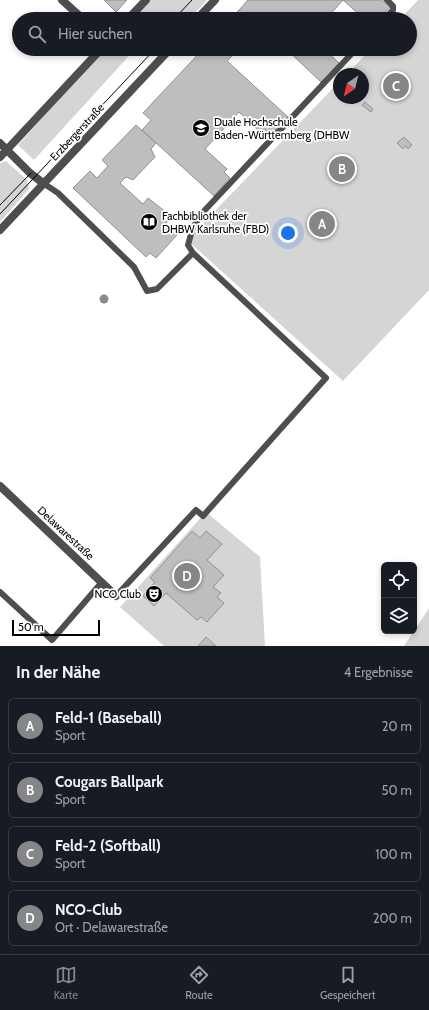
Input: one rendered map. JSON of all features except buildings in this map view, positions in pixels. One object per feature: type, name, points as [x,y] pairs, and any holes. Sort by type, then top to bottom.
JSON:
[{"type":"street","points":[[62,0],[75,12]]},
{"type":"street","points":[[135,12],[146,0]]},
{"type":"street","points":[[204,12],[215,0]]},
{"type":"street","points":[[0,157],[94,56]]},
{"type":"street","name":"Erzbergerstraße","points":[[0,230],[163,56]]},
{"type":"street","points":[[0,143],[30,173],[43,183]]},
{"type":"street","name":"Delawarestraße","points":[[0,486],[116,596]]},
{"type":"lane","points":[[387,0],[393,6],[393,10],[391,12]]},
{"type":"lane","points":[[116,596],[196,510],[203,516],[326,378],[193,253],[188,245],[193,227],[205,210],[349,56]]},
{"type":"lane","points":[[43,183],[58,193],[134,267],[147,291],[157,289],[193,253]]},
{"type":"lane","points":[[0,592],[52,640],[102,582]]},
{"type":"shaded area","points":[[150,0],[207,0],[196,12],[139,12]]},
{"type":"shaded area","points":[[418,0],[429,0],[429,290],[343,381],[187,240],[333,88],[333,104],[369,104],[369,68],[353,68],[364,56],[417,56],[417,12],[407,12]]},
{"type":"shaded area","points":[[98,56],[128,57],[34,160],[18,145]]},
{"type":"shaded area","points":[[6,161],[27,180],[29,189],[0,222],[0,164]]},
{"type":"shaded area","points":[[206,512],[260,557],[265,646],[164,646],[120,607]]},
{"type":"shaded area","points":[[429,608],[429,646],[404,646],[412,634],[417,634],[417,626]]},
{"type":"tram line","points":[[181,12],[192,0]]},
{"type":"tram line","points":[[0,214],[148,56]]},
{"type":"tram line","points":[[0,205],[31,173]]},
{"type":"place","name":"Feld-2 (Softball)","points":[[396,86]]},
{"type":"place","name":"Duale Hochschule Baden-Württemberg (DHBW","points":[[201,128]]},
{"type":"place","name":"Cougars Ballpark","points":[[342,169]]},
{"type":"place","name":"Fachbibliothek der DHBW Karlsruhe (FBD)","points":[[149,222]]},
{"type":"place","name":"Feld-1 (Baseball)","points":[[322,224]]},
{"type":"place","name":"NCO-Club","points":[[187,576]]},
{"type":"place","name":"NCO Club","points":[[154,594]]}]
